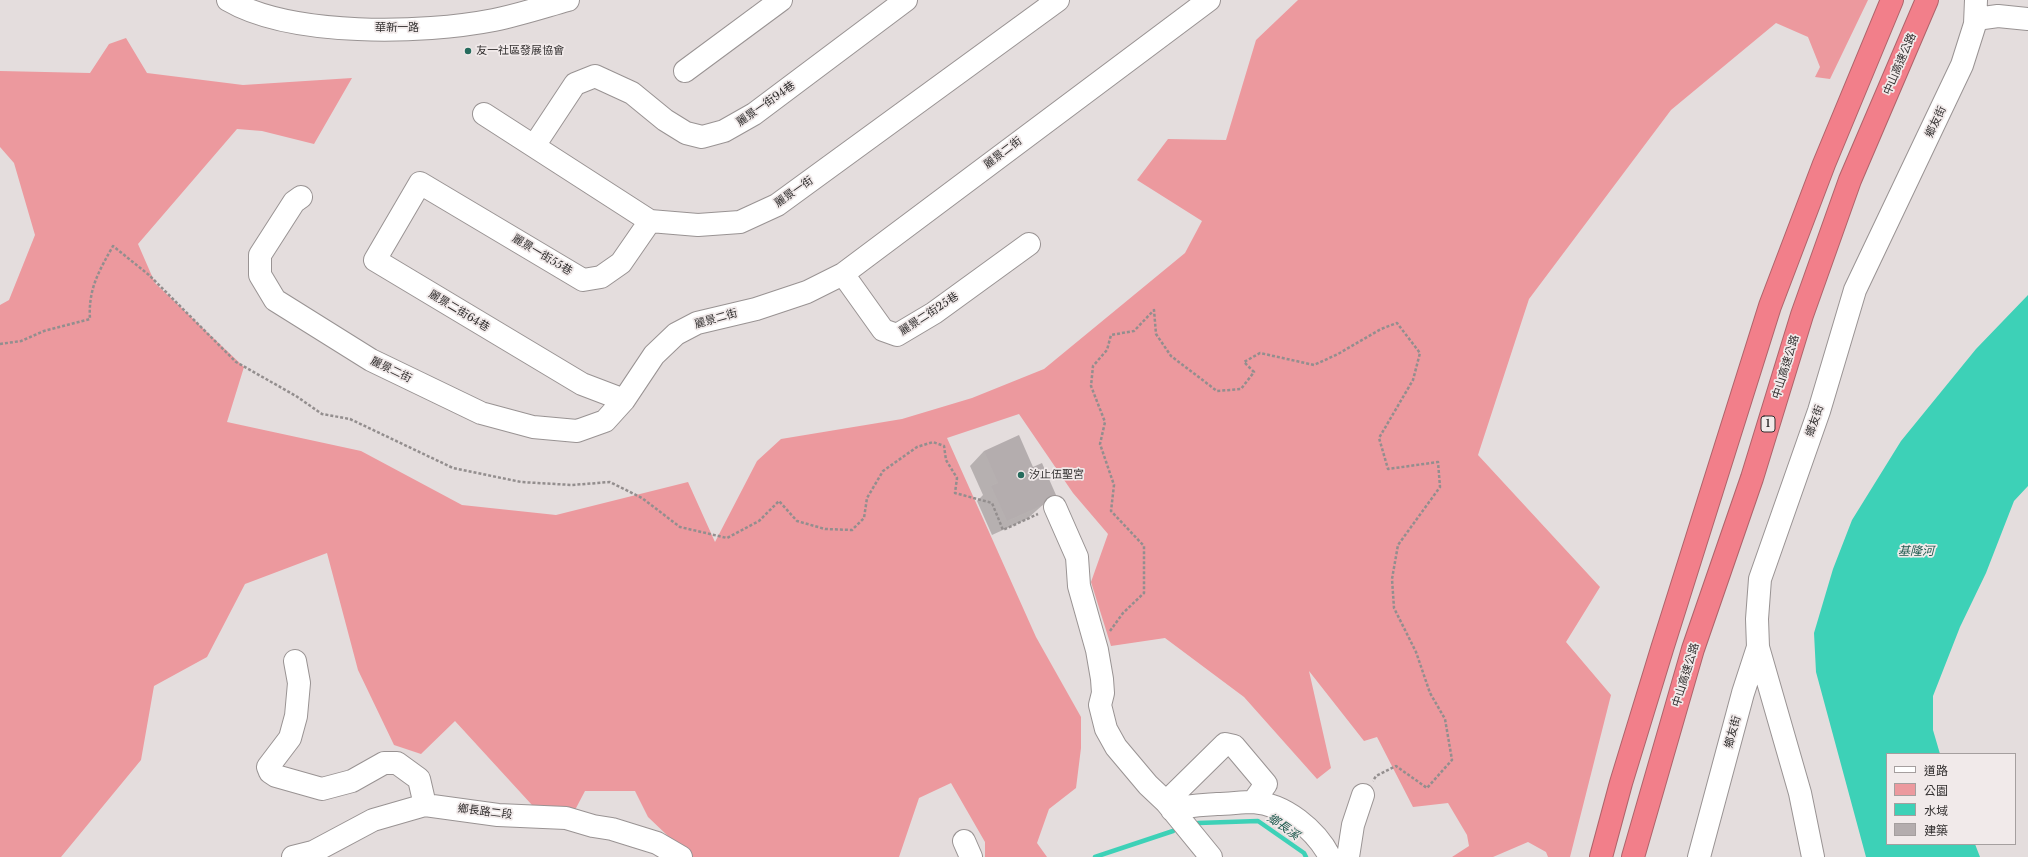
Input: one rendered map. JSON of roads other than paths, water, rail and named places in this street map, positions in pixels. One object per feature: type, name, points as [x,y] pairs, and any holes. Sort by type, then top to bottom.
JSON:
[{"type":"highway","points":[[1601,857],[1621,783],[1662,649],[1770,306],[1824,164],[1892,0]]},
{"type":"highway","name":"中山高速公路","points":[[1633,857],[1693,649],[1752,478],[1802,315],[1850,180],[1927,0]]},
{"type":"street","name":"華新一路","points":[[228,0],[238,6],[296,24],[394,29],[440,28],[495,20],[568,0]]},
{"type":"street","points":[[685,70],[781,0]]},
{"type":"street","name":"麗景一街94巷","points":[[534,146],[575,84],[595,76],[632,93],[665,120],[686,133],[702,137],[724,131],[754,114],[906,0]]},
{"type":"street","name":"麗景一街","points":[[484,114],[650,220],[698,225],[740,222],[777,205],[1058,0]]},
{"type":"street","name":"麗景二街","points":[[301,197],[294,202],[260,255],[260,275],[275,300],[371,360],[481,413],[533,427],[578,431],[605,421],[624,400],[654,355],[676,334],[697,323],[756,308],[807,292],[843,274],[1209,0]]},
{"type":"street","points":[[1976,10],[1998,16],[2028,18]]},
{"type":"street","name":"鄉友街","points":[[1699,857],[1758,647],[1756,619],[1760,579],[1819,411],[1855,290],[1962,65],[1976,10]]},
{"type":"street","name":"麗景一街55巷","points":[[420,182],[583,280],[601,276],[621,263],[650,220]]},
{"type":"street","name":"麗景二街64巷","points":[[420,182],[375,260],[582,384],[624,400]]},
{"type":"street","name":"麗景二街25巷","points":[[843,274],[883,330],[897,335],[934,313],[1030,244]]},
{"type":"street","points":[[1055,507],[1077,557],[1079,586],[1096,650],[1103,686],[1100,705],[1106,729],[1116,747],[1148,785],[1169,806],[1211,857]]},
{"type":"street","points":[[1758,647],[1800,793],[1813,857]]},
{"type":"street","points":[[295,661],[299,683],[296,716],[290,738],[268,767],[270,772],[276,776],[322,789],[352,781],[384,763],[397,763],[419,779],[425,805]]},
{"type":"street","points":[[1169,806],[1225,744],[1234,746],[1266,784],[1253,802]]},
{"type":"street","points":[[1348,857],[1353,824],[1363,794]]},
{"type":"street","points":[[1169,806],[1253,802],[1265,804],[1290,814],[1310,830],[1324,846],[1330,857]]},
{"type":"street","name":"鄉長路二段","points":[[293,857],[312,852],[373,820],[425,805],[498,814],[566,818],[593,826],[612,829],[657,843],[681,857]]},
{"type":"water","name":"基隆河","points":[[2028,295],[2028,486],[2014,501],[1986,573],[1960,627],[1933,696],[1933,730],[1940,753],[1886,753],[1886,845],[1975,845],[1980,857],[1866,857],[1816,672],[1814,633],[1833,569],[1852,520],[1901,441],[1976,349]]},
{"type":"waterway","name":"鄉長溪","points":[[1198,823],[1258,821],[1304,853],[1306,857]]},
{"type":"waterway","name":"鄉長溪","points":[[1095,857],[1173,831]]},
{"type":"place","name":"友一社區發展協會","points":[[468,51]]},
{"type":"place","name":"汐止伍聖宮","points":[[1021,475]]}]
